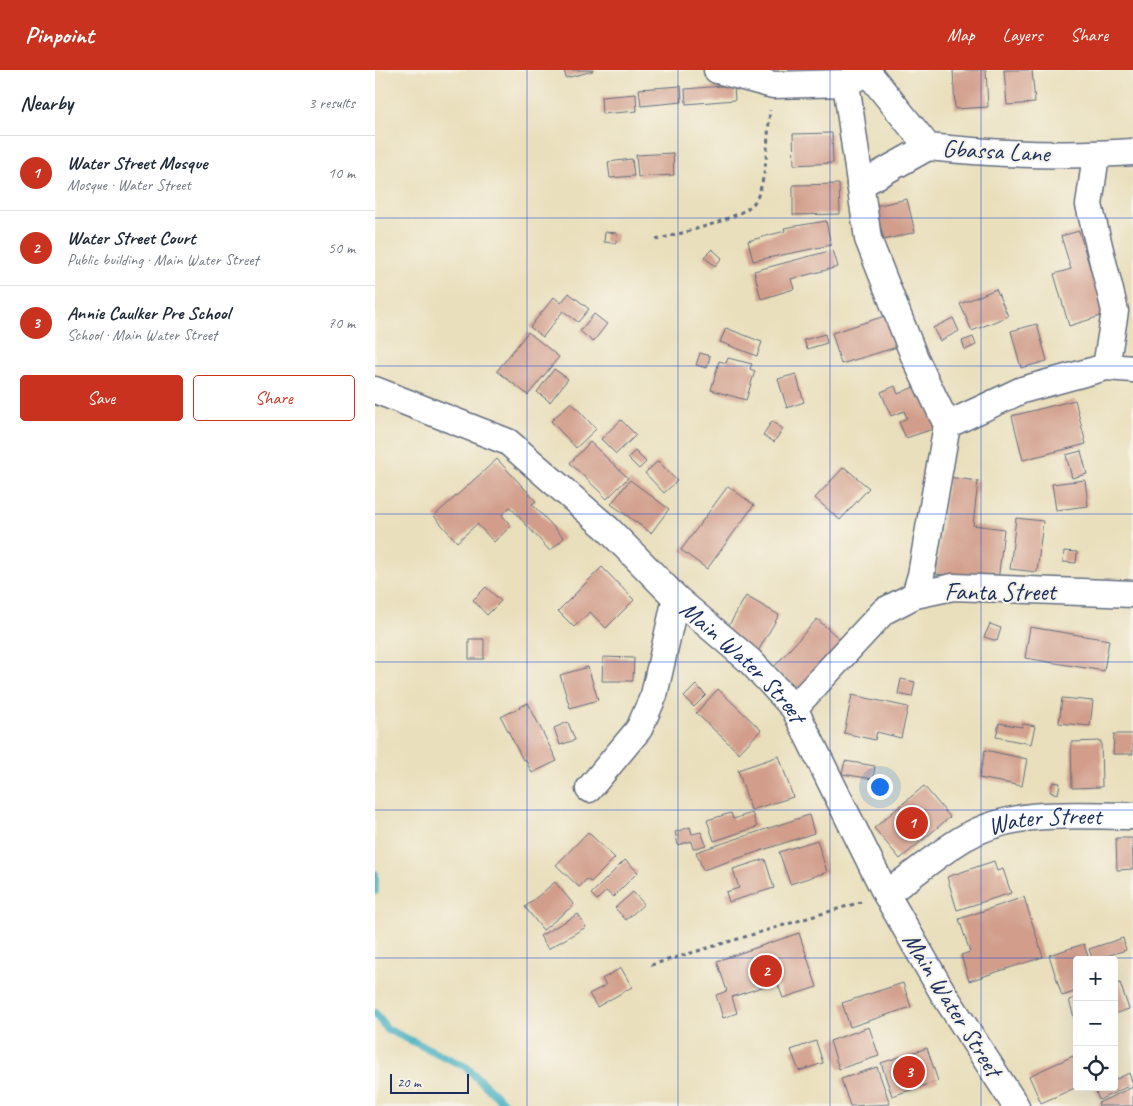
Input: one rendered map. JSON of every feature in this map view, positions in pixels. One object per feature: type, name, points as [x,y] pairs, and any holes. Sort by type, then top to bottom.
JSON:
[{"type":"street","points":[[717,70],[773,85],[860,75],[860,185],[868,240],[914,356],[947,425],[921,575],[915,595]]},
{"type":"street","name":"Gbassa Lane","points":[[860,75],[928,147],[973,152],[1096,155],[1133,152]]},
{"type":"street","points":[[860,185],[928,147]]},
{"type":"street","points":[[1096,155],[1089,205],[1115,311],[1106,367]]},
{"type":"street","points":[[947,425],[1022,390],[1106,367],[1133,369]]},
{"type":"street","name":"Main Water Street","points":[[375,390],[508,442],[608,529],[675,598],[750,662],[794,708],[886,894],[943,993],[1016,1106]]},
{"type":"street","name":"Fanta Street","points":[[794,708],[885,611],[915,595],[953,587],[1133,594]]},
{"type":"street","points":[[589,789],[639,729],[654,695],[675,598]]},
{"type":"street","name":"Water Street","points":[[886,894],[965,838],[999,823],[1043,815],[1133,816]]},
{"type":"path","points":[[656,240],[732,218],[757,199],[763,171],[773,85]]},
{"type":"path","points":[[651,965],[886,894]]},
{"type":"building","points":[[564,70],[593,70],[593,71],[566,78]]},
{"type":"building","points":[[953,70],[986,70],[988,107],[955,109]]},
{"type":"building","points":[[1004,70],[1032,70],[1035,103],[1007,105]]},
{"type":"building","points":[[734,85],[735,100],[686,104],[685,89]]},
{"type":"building","points":[[681,86],[682,102],[641,106],[639,89]]},
{"type":"building","points":[[636,94],[637,111],[602,114],[601,97]]},
{"type":"building","points":[[832,133],[833,163],[794,165],[793,134]]},
{"type":"building","points":[[673,153],[674,175],[638,177],[636,155]]},
{"type":"building","points":[[632,159],[634,176],[610,178],[608,162]]},
{"type":"building","points":[[839,184],[840,214],[793,215],[793,185]]},
{"type":"building","points":[[907,199],[915,232],[884,240],[875,206]]},
{"type":"building","points":[[826,221],[831,245],[753,261],[748,241],[785,231],[784,228]]},
{"type":"building","points":[[1079,231],[1104,315],[1069,326],[1054,274],[1071,269],[1061,236]]},
{"type":"building","points":[[605,232],[617,233],[616,243],[604,242]]},
{"type":"building","points":[[712,249],[722,258],[715,266],[704,257]]},
{"type":"building","points":[[833,250],[838,267],[791,279],[794,289],[761,299],[754,271]]},
{"type":"building","points":[[996,289],[1008,316],[972,331],[960,304]]},
{"type":"building","points":[[569,293],[589,309],[578,322],[563,311],[543,337],[530,327],[554,297],[561,303]]},
{"type":"building","points":[[594,314],[607,324],[593,342],[580,331]]},
{"type":"building","points":[[888,315],[897,347],[841,364],[832,333]]},
{"type":"building","points":[[953,318],[959,331],[940,341],[933,328]]},
{"type":"building","points":[[1037,324],[1047,361],[1021,368],[1011,331]]},
{"type":"building","points":[[726,328],[762,342],[757,356],[720,342]]},
{"type":"building","points":[[528,332],[559,357],[528,395],[497,371]]},
{"type":"building","points":[[825,334],[827,343],[807,349],[804,340]]},
{"type":"building","points":[[973,337],[976,345],[965,350],[962,341]]},
{"type":"building","points":[[700,353],[710,356],[707,368],[696,365]]},
{"type":"building","points":[[728,358],[752,364],[750,369],[755,371],[746,400],[711,390],[719,361],[726,363]]},
{"type":"building","points":[[554,369],[568,379],[550,402],[537,392]]},
{"type":"building","points":[[796,374],[804,402],[787,408],[778,379]]},
{"type":"building","points":[[918,385],[936,428],[906,438],[899,422],[907,418],[904,411],[891,416],[881,392],[895,386],[898,394]]},
{"type":"building","points":[[1075,400],[1086,444],[1023,460],[1012,416]]},
{"type":"building","points":[[571,402],[596,429],[576,448],[551,421]]},
{"type":"building","points":[[621,420],[636,435],[616,454],[601,439]]},
{"type":"building","points":[[772,421],[783,429],[774,442],[763,435]]},
{"type":"building","points":[[590,442],[628,478],[607,499],[570,463]]},
{"type":"building","points":[[635,451],[646,462],[639,469],[628,458]]},
{"type":"building","points":[[1081,451],[1087,474],[1072,478],[1066,455]]},
{"type":"building","points":[[497,459],[536,501],[532,504],[564,538],[550,551],[510,507],[502,515],[511,526],[494,542],[477,524],[457,542],[434,516]]},
{"type":"building","points":[[658,461],[677,481],[664,493],[645,473]]},
{"type":"building","points":[[844,467],[869,488],[840,520],[815,498]]},
{"type":"building","points":[[948,477],[978,481],[973,525],[1004,529],[998,582],[936,574]]},
{"type":"building","points":[[630,480],[669,509],[651,533],[611,504]]},
{"type":"building","points":[[1085,480],[1088,506],[1056,510],[1052,484]]},
{"type":"building","points":[[728,486],[754,505],[707,569],[681,550]]},
{"type":"building","points":[[1016,518],[1043,521],[1037,572],[1010,569]]},
{"type":"building","points":[[1064,551],[1077,552],[1076,563],[1063,562]]},
{"type":"building","points":[[602,567],[634,600],[606,628],[590,612],[574,627],[558,611]]},
{"type":"building","points":[[486,587],[501,601],[487,615],[473,600]]},
{"type":"building","points":[[746,596],[779,615],[757,653],[724,634]]},
{"type":"building","points":[[817,619],[843,642],[799,690],[773,668]]},
{"type":"building","points":[[990,624],[1001,628],[997,641],[984,637]]},
{"type":"building","points":[[1030,627],[1109,640],[1104,671],[1025,658]]},
{"type":"building","points":[[469,639],[484,639],[484,659],[469,659]]},
{"type":"building","points":[[603,657],[634,658],[633,681],[602,681]]},
{"type":"building","points":[[588,667],[598,700],[570,708],[560,675]]},
{"type":"building","points":[[901,679],[915,682],[912,697],[898,694]]},
{"type":"building","points":[[696,685],[706,695],[694,707],[684,697]]},
{"type":"building","points":[[718,689],[761,730],[739,753],[696,713]]},
{"type":"building","points":[[852,695],[908,707],[901,738],[877,732],[875,740],[844,733]]},
{"type":"building","points":[[1062,698],[1093,701],[1090,726],[1059,723]]},
{"type":"building","points":[[528,703],[557,761],[532,773],[525,759],[523,760],[501,717]]},
{"type":"building","points":[[568,722],[575,740],[560,745],[554,728]]},
{"type":"building","points":[[999,723],[1022,727],[1023,724],[1035,726],[1031,744],[996,737]]},
{"type":"building","points":[[1114,734],[1133,734],[1133,754],[1113,754]]},
{"type":"building","points":[[1101,741],[1102,787],[1072,788],[1071,742]]},
{"type":"building","points":[[985,750],[1027,759],[1022,786],[979,778]]},
{"type":"building","points":[[779,756],[793,797],[751,810],[738,770]]},
{"type":"building","points":[[845,761],[875,766],[873,779],[842,774]]},
{"type":"building","points":[[1053,782],[1060,783],[1058,794],[1050,792]]},
{"type":"building","points":[[924,786],[950,817],[900,859],[874,828]]},
{"type":"building","points":[[731,813],[733,819],[752,813],[757,827],[714,841],[707,820]]},
{"type":"building","points":[[809,815],[814,833],[703,870],[696,852]]},
{"type":"building","points":[[690,827],[692,834],[701,832],[706,845],[693,849],[691,841],[678,845],[675,832]]},
{"type":"building","points":[[588,832],[615,858],[591,882],[587,879],[579,887],[556,865]]},
{"type":"building","points":[[1116,838],[1132,838],[1133,869],[1117,870]]},
{"type":"building","points":[[817,840],[827,872],[790,884],[779,852]]},
{"type":"building","points":[[765,859],[774,888],[729,902],[726,892],[739,888],[733,869]]},
{"type":"building","points":[[625,860],[638,872],[613,897],[606,891],[597,900],[591,894]]},
{"type":"building","points":[[994,861],[997,871],[1003,869],[1011,893],[957,910],[947,877]]},
{"type":"building","points":[[555,882],[574,905],[543,930],[525,907]]},
{"type":"building","points":[[633,892],[644,904],[626,920],[615,908]]},
{"type":"building","points":[[1024,897],[1043,957],[969,981],[961,955],[970,952],[959,919]]},
{"type":"building","points":[[578,914],[586,927],[548,949],[540,936]]},
{"type":"building","points":[[799,933],[817,987],[783,998],[777,982],[732,997],[737,1013],[723,1018],[716,995],[727,991],[717,961]]},
{"type":"building","points":[[1123,938],[1126,950],[1106,956],[1092,956],[1089,949]]},
{"type":"building","points":[[1084,944],[1088,956],[1073,956],[1073,992],[1062,996],[1049,955]]},
{"type":"building","points":[[621,968],[632,987],[597,1007],[589,994],[606,985],[602,979]]},
{"type":"building","points":[[903,983],[911,1007],[850,1027],[842,1003]]},
{"type":"building","points":[[1120,983],[1129,1009],[1118,1013],[1118,1001],[1118,984]]},
{"type":"building","points":[[1073,998],[1073,1014],[1069,1000]]},
{"type":"building","points":[[869,1027],[879,1056],[839,1069],[830,1041]]},
{"type":"building","points":[[816,1041],[823,1063],[799,1071],[791,1050]]},
{"type":"building","points":[[927,1048],[938,1081],[892,1096],[881,1063]]},
{"type":"building","points":[[1073,1056],[1073,1089],[1041,1103],[1029,1076]]},
{"type":"building","points":[[877,1067],[890,1104],[850,1106],[841,1079]]},
{"type":"building","points":[[1129,1073],[1133,1084],[1099,1100],[1096,1091],[1118,1091],[1118,1078]]},
{"type":"building","points":[[1133,1087],[1133,1106],[1099,1106],[1098,1103]]},
{"type":"waterway","points":[[375,874],[375,891]]},
{"type":"waterway","points":[[375,1013],[387,1029],[466,1067],[507,1106]]},
{"type":"place","name":"Water Street Mosque","points":[[912,823]]},
{"type":"place","name":"Water Street Court","points":[[766,971]]},
{"type":"place","name":"Annie Caulker Pre School","points":[[909,1072]]}]
